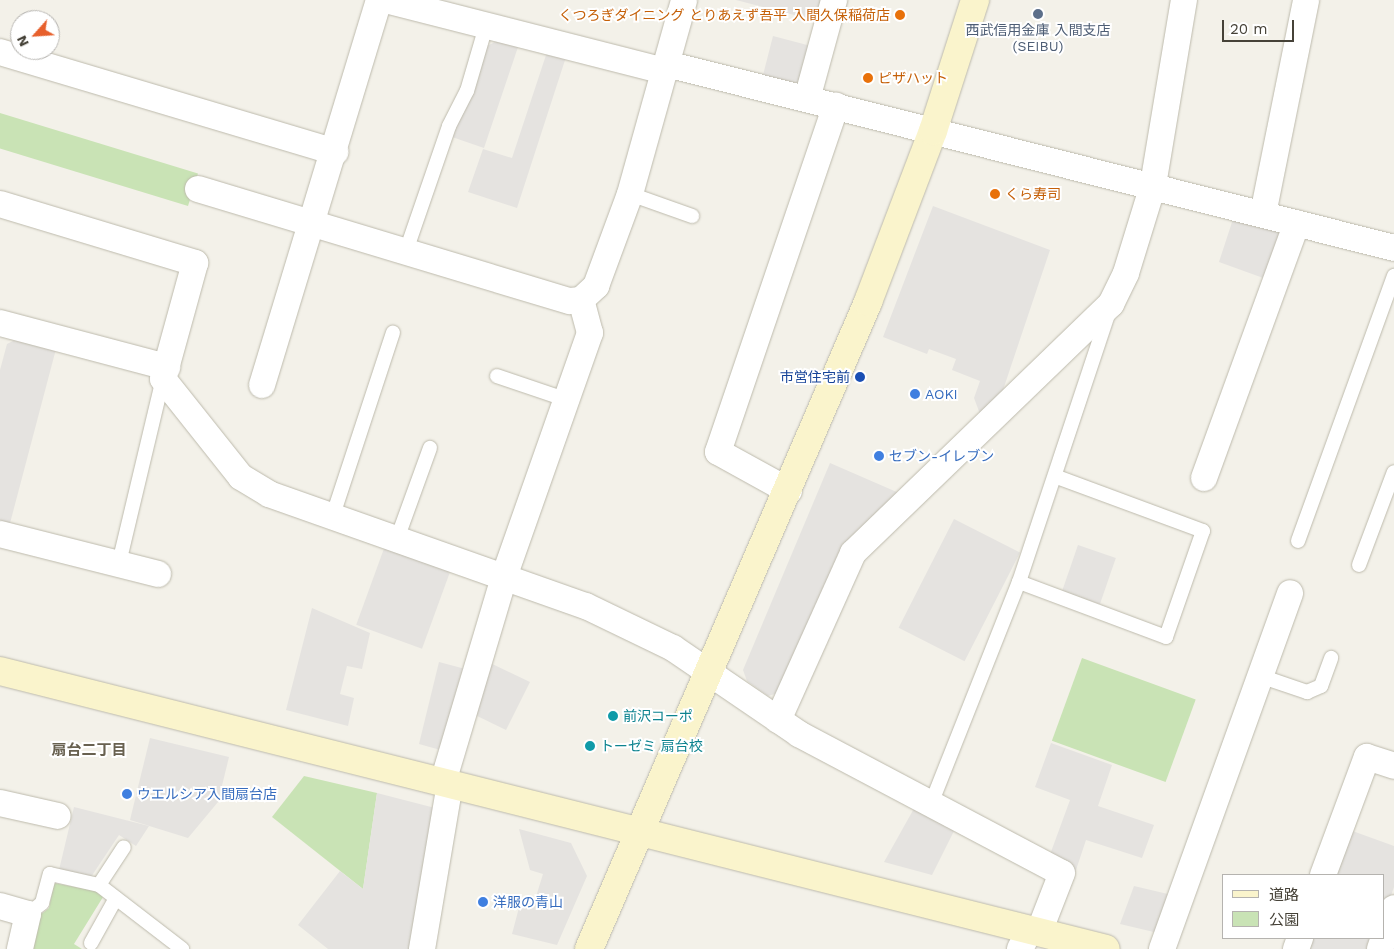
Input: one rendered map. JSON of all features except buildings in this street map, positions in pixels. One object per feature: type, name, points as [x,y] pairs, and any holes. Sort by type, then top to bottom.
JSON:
[{"type":"street","points":[[262,385],[311,222],[335,152],[379,0]]},
{"type":"street","points":[[386,0],[486,26],[836,106],[1153,185],[1394,248]]},
{"type":"street","points":[[198,189],[570,301],[581,300],[596,286],[630,194],[684,0]]},
{"type":"street","points":[[807,99],[834,0]]},
{"type":"street","points":[[589,949],[642,832],[710,670],[789,491],[933,131],[976,0]]},
{"type":"street","points":[[778,720],[853,552],[1111,304],[1126,273],[1153,185],[1184,0]]},
{"type":"street","points":[[1263,214],[1306,0]]},
{"type":"street","points":[[0,52],[335,152]]},
{"type":"street","points":[[789,491],[718,452],[836,106]]},
{"type":"street","points":[[0,204],[195,263],[165,373]]},
{"type":"street","points":[[1204,478],[1297,223]]},
{"type":"street","points":[[422,949],[446,783],[504,577],[568,400],[590,333],[581,300]]},
{"type":"street","points":[[1,327],[165,373],[242,477],[269,494],[397,538],[613,618],[710,670],[778,720],[1062,873],[1030,937]]},
{"type":"street","points":[[0,534],[158,574]]},
{"type":"street","points":[[1162,949],[1290,593]]},
{"type":"street","points":[[0,670],[642,832],[1030,937],[1106,949]]},
{"type":"street","points":[[1324,874],[1367,757],[1394,766]]},
{"type":"street","points":[[0,803],[58,816]]},
{"type":"street","points":[[0,906],[28,914],[20,949]]},
{"type":"street","points":[[1384,937],[1394,908]]},
{"type":"lane","points":[[406,251],[449,126],[467,91],[486,26]]},
{"type":"lane","points":[[630,194],[692,216]]},
{"type":"lane","points":[[1298,541],[1394,276]]},
{"type":"lane","points":[[931,804],[1019,582],[1057,477],[1111,304]]},
{"type":"lane","points":[[333,515],[393,333]]},
{"type":"lane","points":[[119,563],[165,373]]},
{"type":"lane","points":[[497,376],[568,400]]},
{"type":"lane","points":[[397,538],[430,448]]},
{"type":"lane","points":[[1359,566],[1394,472]]},
{"type":"lane","points":[[1019,582],[1166,637],[1203,531],[1057,477]]},
{"type":"lane","points":[[1260,676],[1308,692],[1321,686],[1331,658]]},
{"type":"lane","points":[[98,885],[124,847]]},
{"type":"lane","points":[[28,914],[42,903],[50,874],[98,885],[182,949]]},
{"type":"lane","points":[[91,943],[116,898]]},
{"type":"green space","points":[[0,113],[198,174],[188,206],[0,149]]},
{"type":"green space","points":[[1082,658],[1196,699],[1166,782],[1052,741]]},
{"type":"green space","points":[[304,776],[377,793],[363,889],[272,817]]},
{"type":"green space","points":[[54,883],[96,891],[103,897],[74,944],[82,949],[29,949],[35,919],[49,908]]},
{"type":"shaded area","points":[[736,0],[823,0],[818,21]]},
{"type":"shaded area","points":[[773,36],[811,46],[803,81],[792,87],[762,79]]},
{"type":"shaded area","points":[[499,40],[519,44],[484,148],[452,137],[478,80],[487,46]]},
{"type":"shaded area","points":[[547,52],[566,57],[517,208],[468,192],[483,149],[512,158]]},
{"type":"shaded area","points":[[933,206],[1050,250],[1002,393],[980,414],[974,398],[980,381],[952,370],[956,359],[929,349],[927,354],[883,337]]},
{"type":"shaded area","points":[[1234,216],[1278,228],[1281,235],[1266,279],[1219,262]]},
{"type":"shaded area","points":[[19,338],[56,349],[9,527],[0,524],[0,370],[7,344]]},
{"type":"shaded area","points":[[830,463],[899,493],[781,692],[768,696],[747,681],[743,670]]},
{"type":"shaded area","points":[[954,519],[1020,553],[965,661],[899,628]]},
{"type":"shaded area","points":[[386,543],[452,567],[422,649],[356,625]]},
{"type":"shaded area","points":[[1078,545],[1116,558],[1100,604],[1062,591]]},
{"type":"shaded area","points":[[312,608],[370,633],[362,669],[347,666],[340,694],[354,698],[348,726],[286,710]]},
{"type":"shaded area","points":[[486,661],[530,682],[506,730],[471,713]]},
{"type":"shaded area","points":[[439,662],[469,670],[444,751],[419,744]]},
{"type":"shaded area","points":[[150,738],[229,757],[218,802],[188,838],[130,820]]},
{"type":"shaded area","points":[[1051,743],[1112,765],[1098,806],[1154,825],[1142,858],[1086,840],[1075,873],[1048,860],[1070,800],[1035,787]]},
{"type":"shaded area","points":[[377,793],[435,808],[415,949],[328,949],[298,925],[340,871],[363,889]]},
{"type":"shaded area","points":[[916,805],[956,827],[932,875],[884,862]]},
{"type":"shaded area","points":[[74,807],[149,826],[136,846],[119,835],[91,877],[59,870]]},
{"type":"shaded area","points":[[519,829],[571,843],[587,876],[557,945],[512,934],[521,900],[534,903],[543,874],[530,870]]},
{"type":"shaded area","points":[[1347,829],[1394,846],[1394,887],[1384,915],[1384,874],[1330,874]]},
{"type":"shaded area","points":[[1134,886],[1172,895],[1158,933],[1120,924]]},
{"type":"shaded area","points":[[1306,939],[1376,939],[1376,949],[1306,949]]},
{"type":"place","name":"西武信用金庫 入間支店 (SEIBU)","points":[[1038,14]]},
{"type":"place","name":"くつろぎダイニング とりあえず吾平 入間久保稲荷店","points":[[900,15]]},
{"type":"place","name":"ピザハット","points":[[868,78]]},
{"type":"place","name":"くら寿司","points":[[995,194]]},
{"type":"place","name":"市営住宅前","points":[[860,377]]},
{"type":"place","name":"AOKI","points":[[915,394]]},
{"type":"place","name":"セブン-イレブン","points":[[879,456]]},
{"type":"place","name":"前沢コーポ","points":[[613,716]]},
{"type":"place","name":"トーゼミ 扇台校","points":[[590,746]]},
{"type":"place","name":"ウエルシア入間扇台店","points":[[127,794]]},
{"type":"place","name":"洋服の青山","points":[[483,902]]},
{"type":"district","name":"扇台二丁目","points":[[89,751]]}]
